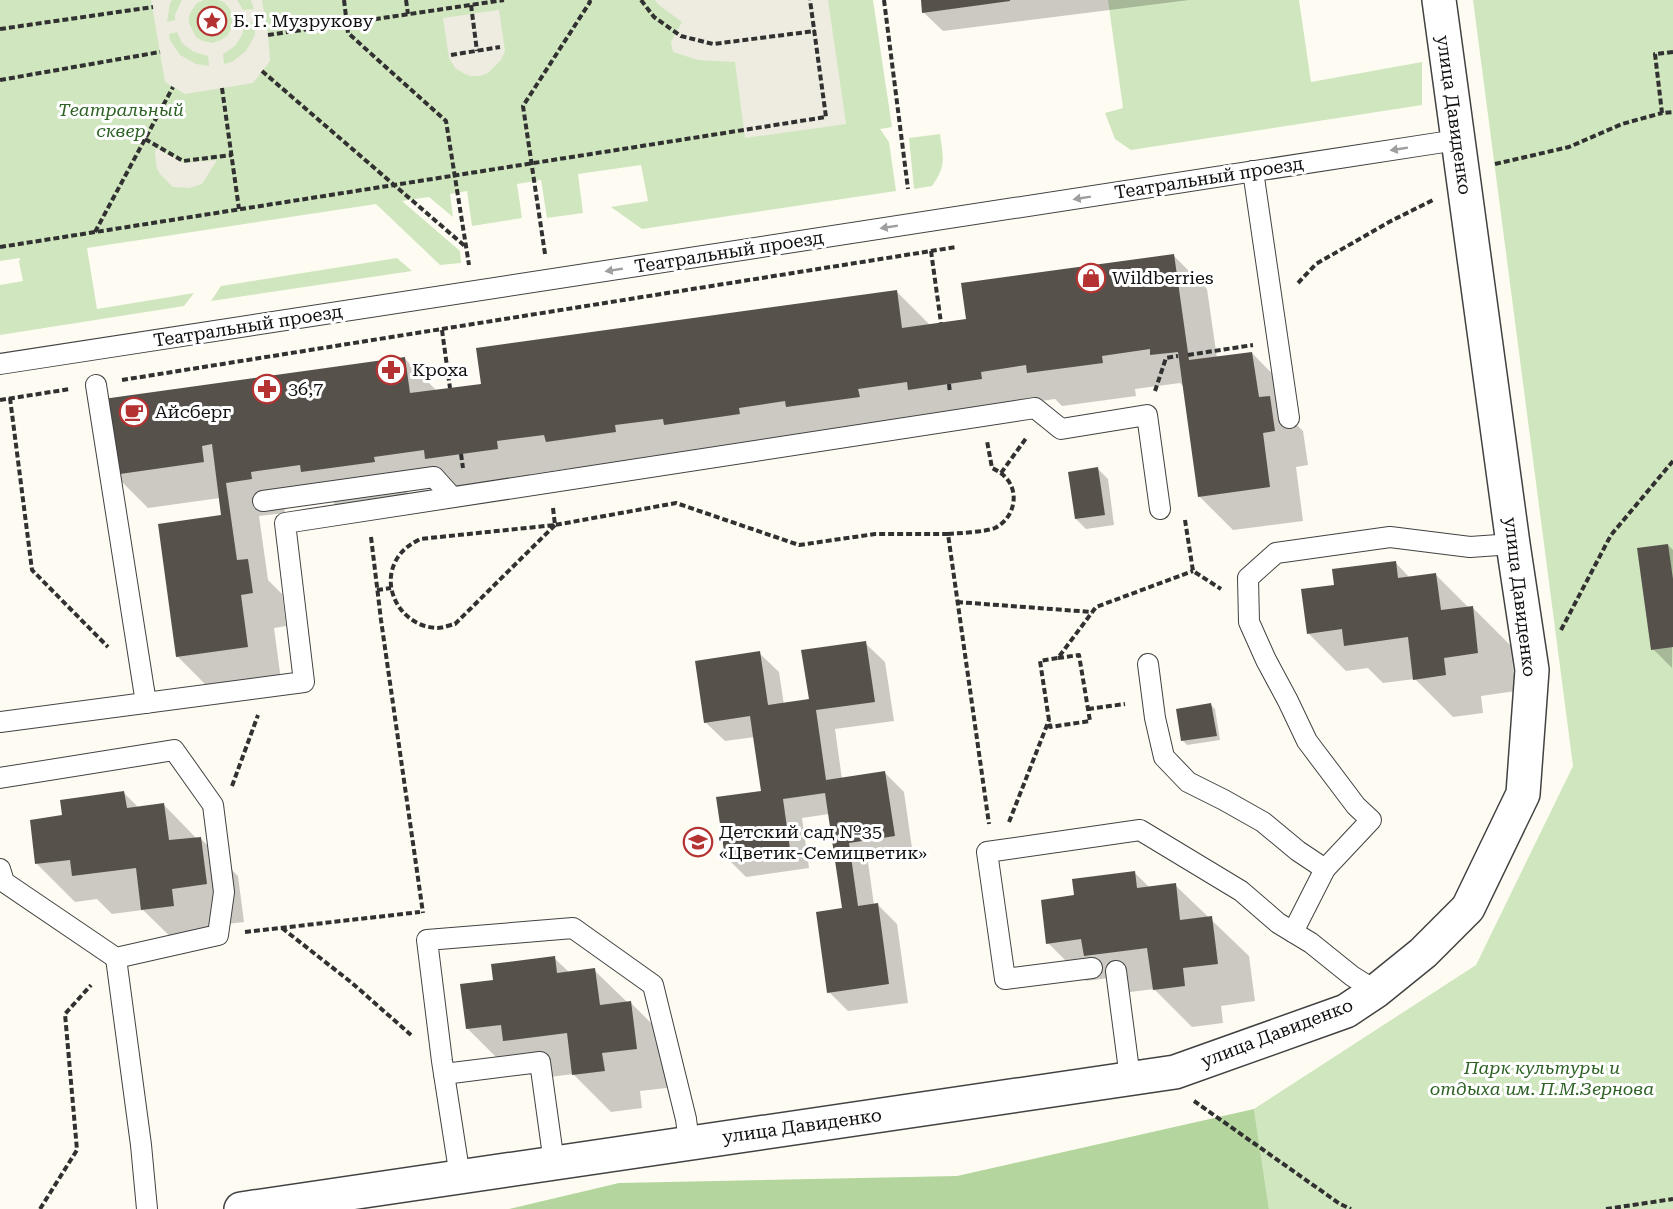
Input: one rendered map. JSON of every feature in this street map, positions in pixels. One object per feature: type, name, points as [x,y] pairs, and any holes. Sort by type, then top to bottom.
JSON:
[{"type":"street","name":"улица Давиденко","points":[[241,1209],[1175,1072],[1346,1011],[1376,992],[1423,953],[1468,908],[1523,794],[1532,670],[1439,0]]},
{"type":"lane","name":"Театральный проезд","points":[[0,364],[1457,140]]},
{"type":"lane","points":[[1253,171],[1289,418]]},
{"type":"lane","points":[[96,385],[146,704]]},
{"type":"lane","points":[[0,722],[304,682],[285,523],[1035,408],[1060,429],[1147,416],[1160,509]]},
{"type":"lane","points":[[263,501],[434,477],[452,497]]},
{"type":"lane","points":[[1293,932],[1325,869],[1371,820],[1356,806],[1307,741],[1249,622],[1248,578],[1276,553],[1390,537],[1470,547],[1514,543]]},
{"type":"lane","points":[[1148,664],[1155,718],[1164,757],[1188,782],[1263,822],[1298,851],[1325,869]]},
{"type":"lane","points":[[0,778],[174,750],[213,805],[224,892],[218,935],[116,958],[4,882],[0,869]]},
{"type":"lane","points":[[1092,968],[1005,979],[987,852],[1140,830],[1241,891],[1278,923],[1311,943],[1376,992]]},
{"type":"lane","points":[[460,1177],[443,1068],[427,940],[573,928],[653,985],[686,1119],[689,1143]]},
{"type":"lane","points":[[116,958],[141,1145],[147,1209]]},
{"type":"lane","points":[[1116,971],[1130,1078]]},
{"type":"lane","points":[[443,1068],[540,1062],[554,1163]]},
{"type":"path","points":[[344,0],[348,33],[446,122],[456,175],[477,324]]},
{"type":"path","points":[[406,0],[408,14]]},
{"type":"path","points":[[268,35],[504,0]]},
{"type":"path","points":[[554,312],[523,106],[590,0]]},
{"type":"path","points":[[641,0],[654,17],[681,36],[713,44],[814,31]]},
{"type":"path","points":[[0,247],[826,117],[810,0]]},
{"type":"path","points":[[884,0],[908,189]]},
{"type":"path","points":[[471,5],[477,51]]},
{"type":"path","points":[[0,29],[153,7]]},
{"type":"path","points":[[451,55],[500,47]]},
{"type":"path","points":[[0,80],[160,52]]},
{"type":"path","points":[[1662,113],[1654,54],[1673,52]]},
{"type":"path","points":[[262,71],[467,248]]},
{"type":"path","points":[[95,232],[173,87]]},
{"type":"path","points":[[222,88],[239,209]]},
{"type":"path","points":[[1503,162],[1569,147],[1622,124],[1673,112]]},
{"type":"path","points":[[145,139],[183,161],[231,155]]},
{"type":"path","points":[[1274,311],[1316,264],[1389,222],[1443,195]]},
{"type":"path","points":[[0,400],[965,246]]},
{"type":"path","points":[[931,251],[941,323]]},
{"type":"path","points":[[442,330],[450,388]]},
{"type":"path","points":[[1188,355],[1278,341]]},
{"type":"path","points":[[1147,416],[1166,358],[1178,356]]},
{"type":"path","points":[[10,398],[32,570],[143,682]]},
{"type":"path","points":[[1001,473],[1043,415]]},
{"type":"path","points":[[555,525],[455,624],[438,628],[421,625],[406,617],[396,603],[391,588],[391,573],[406,547],[420,539],[555,525],[676,503],[799,545],[874,534],[948,534],[994,528],[1005,521],[1012,511],[1014,498],[1008,480],[992,468],[984,416]]},
{"type":"path","points":[[1556,640],[1611,535],[1673,461]]},
{"type":"path","points":[[549,483],[555,525]]},
{"type":"path","points":[[368,510],[383,640],[427,940]]},
{"type":"path","points":[[1185,519],[1193,571],[1248,607]]},
{"type":"path","points":[[948,534],[994,852]]},
{"type":"path","points":[[1058,658],[1096,607],[1193,571]]},
{"type":"path","points":[[377,590],[391,588]]},
{"type":"path","points":[[957,602],[1093,612]]},
{"type":"path","points":[[1079,655],[1089,721],[1050,727],[1040,661],[1058,658],[1079,655]]},
{"type":"path","points":[[216,829],[269,687]]},
{"type":"path","points":[[1088,709],[1153,700]]},
{"type":"path","points":[[994,852],[1005,834],[1049,720]]},
{"type":"path","points":[[218,935],[423,912]]},
{"type":"path","points":[[282,928],[352,983],[443,1068]]},
{"type":"path","points":[[40,1209],[77,1150],[65,1014],[116,958]]},
{"type":"path","points":[[1187,1096],[1340,1204],[1351,1209]]},
{"type":"path","points":[[1606,1209],[1673,1199]]},
{"type":"green space","name":"Театральный сквер","points":[[0,0],[873,0],[892,127],[880,129],[889,142],[896,191],[642,229],[611,207],[648,201],[641,165],[578,174],[583,213],[547,218],[541,180],[517,184],[522,218],[472,226],[467,191],[450,194],[453,217],[429,197],[402,201],[460,251],[461,263],[440,265],[376,204],[87,248],[97,309],[194,293],[184,306],[0,335],[0,285],[23,281],[20,258],[0,261]]},
{"type":"green space","points":[[1108,0],[1299,0],[1311,82],[1422,62],[1422,105],[1131,150],[1115,139],[1105,113],[1123,108]]},
{"type":"green space","name":"Парк культуры и отдыха им. П.М.Зернова","points":[[1473,0],[1673,0],[1673,1209],[1269,1209],[1254,1109],[1476,965],[1573,766]]},
{"type":"green space","points":[[940,134],[943,161],[940,172],[932,186],[914,189],[909,138]]},
{"type":"green space","points":[[397,258],[412,271],[211,301],[221,286]]},
{"type":"green space","points":[[1254,1109],[1269,1209],[509,1209],[619,1183],[957,1176]]},
{"type":"shaded area","points":[[151,0],[172,0],[167,22],[175,20],[182,0],[204,0],[197,3],[192,10],[189,23],[196,37],[212,43],[228,35],[232,27],[233,17],[230,9],[224,2],[218,0],[237,0],[243,10],[254,9],[251,0],[262,0],[270,61],[253,83],[185,94],[165,82]],"holes":[[[255,22],[255,35],[246,51],[232,62],[224,64],[223,54],[235,46],[242,35],[245,23]],[[177,32],[182,43],[194,52],[208,56],[209,66],[196,64],[180,55],[170,40],[169,34]]]},
{"type":"shaded area","points":[[655,0],[828,0],[846,124],[745,138],[735,62],[698,60],[673,52],[671,42],[682,22]]},
{"type":"shaded area","points":[[499,10],[505,51],[501,60],[488,73],[480,76],[470,76],[455,68],[449,58],[443,18]]},
{"type":"shaded area","points":[[156,148],[184,163],[217,160],[202,184],[189,188],[173,187],[157,169]]},
{"type":"building","points":[[921,0],[1010,0],[1010,1],[922,13]]},
{"type":"building","points":[[1174,254],[1189,360],[1252,352],[1259,397],[1270,396],[1275,431],[1263,433],[1270,487],[1198,497],[1178,352],[1150,355],[1150,349],[1102,356],[1103,363],[1027,373],[1026,365],[981,372],[982,379],[908,390],[907,382],[858,389],[860,397],[786,407],[785,401],[739,408],[740,414],[664,425],[663,419],[615,425],[616,432],[546,442],[544,435],[497,441],[498,449],[425,459],[424,450],[374,457],[375,462],[301,472],[300,465],[251,472],[252,479],[226,483],[237,560],[248,559],[253,593],[241,595],[248,647],[176,657],[158,524],[221,515],[212,444],[202,446],[204,462],[113,475],[103,399],[405,357],[410,393],[481,384],[476,348],[897,290],[902,328],[966,319],[961,283]]},
{"type":"building","points":[[1098,467],[1105,515],[1075,519],[1068,472]]},
{"type":"building","points":[[1668,544],[1673,579],[1673,647],[1651,650],[1637,548]]},
{"type":"building","points":[[1396,561],[1398,578],[1436,573],[1441,610],[1473,606],[1478,653],[1444,658],[1446,675],[1413,680],[1408,637],[1344,646],[1342,629],[1307,634],[1301,589],[1334,585],[1332,569]]},
{"type":"building","points":[[866,641],[875,702],[816,710],[826,780],[885,771],[895,836],[849,843],[858,906],[878,903],[889,984],[827,993],[816,912],[842,908],[825,793],[783,799],[790,849],[725,858],[716,797],[761,791],[750,716],[704,723],[695,661],[760,651],[768,705],[809,699],[801,650]]},
{"type":"building","points":[[1211,703],[1217,736],[1181,741],[1176,709]]},
{"type":"building","points":[[124,791],[127,808],[164,803],[169,840],[201,837],[207,884],[172,889],[174,906],[141,910],[136,868],[72,876],[70,860],[35,864],[30,820],[62,815],[60,800]]},
{"type":"building","points":[[1135,871],[1137,888],[1176,883],[1180,920],[1212,916],[1218,964],[1183,968],[1185,986],[1153,990],[1147,948],[1084,956],[1081,939],[1046,944],[1041,900],[1074,895],[1072,879]]},
{"type":"building","points":[[555,956],[557,973],[595,968],[600,1005],[631,1001],[637,1049],[602,1053],[605,1071],[572,1075],[567,1033],[503,1041],[501,1025],[466,1029],[460,984],[493,980],[491,964]]},
{"type":"place","name":"Б. Г. Музрукову","points":[[212,21]]},
{"type":"place","name":"Wildberries","points":[[1091,278]]},
{"type":"place","name":"Кроха","points":[[391,370]]},
{"type":"place","name":"36,7","points":[[267,389]]},
{"type":"place","name":"Айсберг","points":[[134,412]]},
{"type":"place","name":"Детский сад №35 «Цветик-Семицветик»","points":[[698,842]]}]
